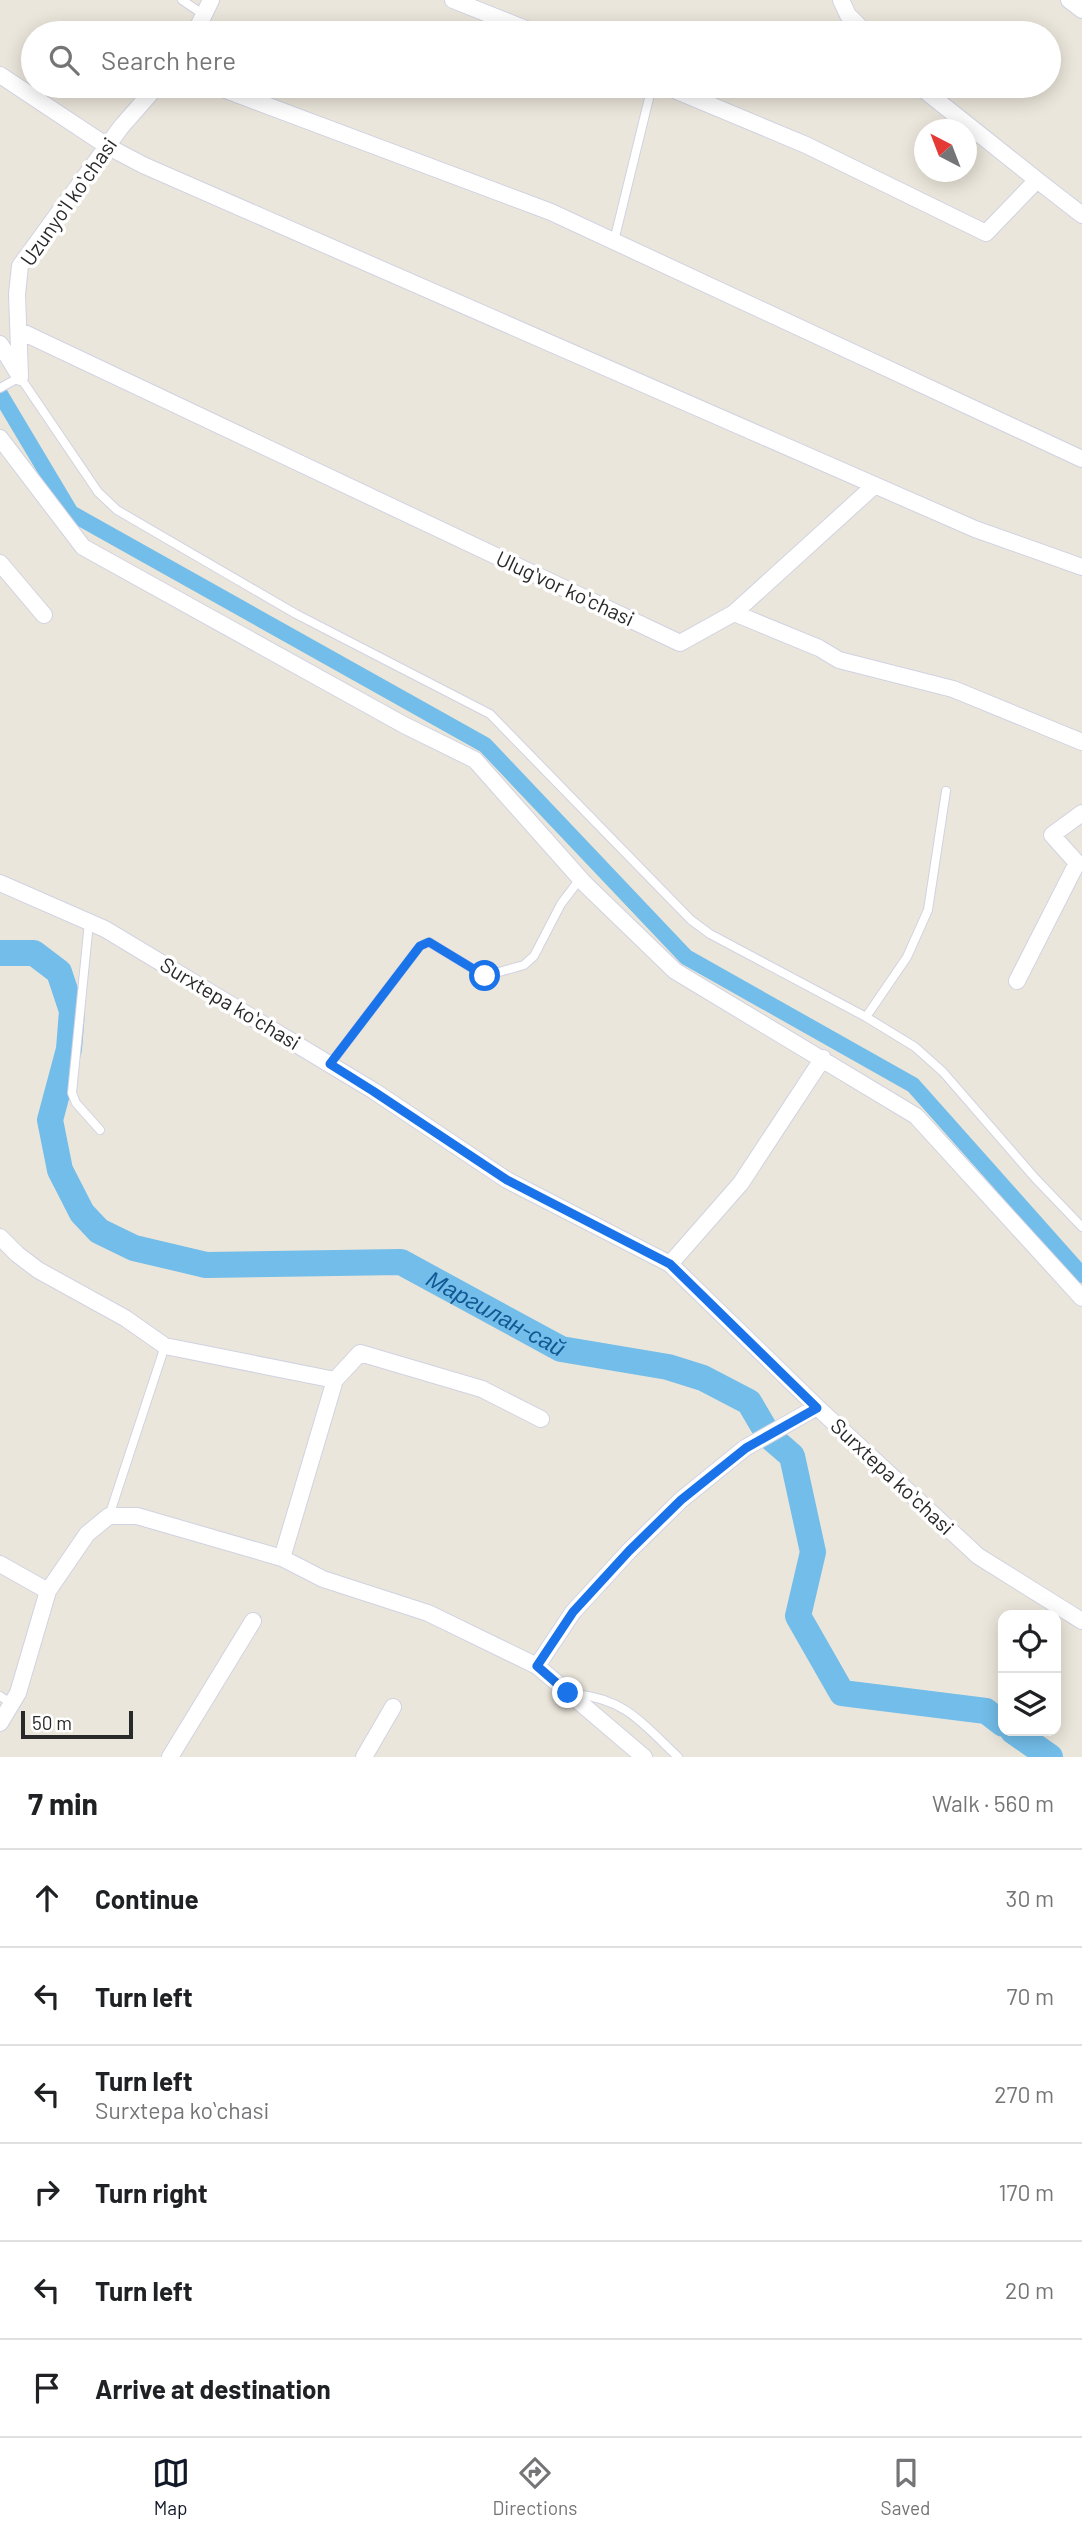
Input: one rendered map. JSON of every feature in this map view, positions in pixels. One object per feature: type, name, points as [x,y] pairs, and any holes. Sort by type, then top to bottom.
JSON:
[{"type":"street","points":[[201,21],[211,0]]},
{"type":"street","points":[[453,0],[506,21]]},
{"type":"street","points":[[841,0],[854,21]]},
{"type":"street","points":[[1069,0],[1082,10]]},
{"type":"street","points":[[0,75],[21,89]]},
{"type":"street","points":[[35,98],[107,146],[143,165],[975,529],[1082,568]]},
{"type":"street","name":"Uzunyoʻl koʻchasi","points":[[20,377],[17,294],[20,266],[107,146],[146,98]]},
{"type":"street","points":[[247,98],[551,212],[1082,458]]},
{"type":"street","points":[[694,98],[806,145],[986,233],[1037,180]]},
{"type":"street","points":[[934,98],[1082,215]]},
{"type":"street","name":"Ulugʻvor koʻchasi","points":[[20,331],[680,643],[734,613],[875,485]]},
{"type":"street","points":[[0,344],[20,377]]},
{"type":"street","points":[[0,438],[83,547],[404,725],[475,760],[580,879],[675,971],[916,1116],[1082,1298]]},
{"type":"street","points":[[0,563],[44,615]]},
{"type":"street","points":[[734,613],[819,648],[839,660],[953,690],[1082,742]]},
{"type":"street","points":[[1017,981],[1079,865],[1052,835],[1082,813]]},
{"type":"street","name":"Surxtepa koʻchasi","points":[[0,883],[105,929],[330,1064],[507,1180],[670,1264],[817,1408],[978,1556],[1082,1621]]},
{"type":"street","points":[[670,1264],[741,1183],[823,1058]]},
{"type":"street","points":[[0,1237],[38,1270],[125,1318],[165,1346],[335,1380]]},
{"type":"street","points":[[282,1558],[335,1380],[360,1353],[482,1390],[541,1419]]},
{"type":"street","points":[[537,1666],[573,1612],[629,1551],[709,1475],[746,1448],[817,1408]]},
{"type":"street","points":[[0,1723],[6,1700],[18,1693],[48,1591],[87,1534],[109,1516],[137,1516],[282,1558],[323,1578],[428,1613],[537,1666],[644,1757]]},
{"type":"street","points":[[0,1564],[48,1591]]},
{"type":"street","points":[[170,1757],[253,1620]]},
{"type":"street","points":[[364,1757],[393,1707]]},
{"type":"lane","points":[[182,0],[204,15]]},
{"type":"lane","points":[[614,241],[649,98]]},
{"type":"lane","points":[[0,388],[20,377],[98,492],[117,510],[296,614],[491,714],[691,920],[710,934],[866,1017],[915,1047],[943,1072],[1035,1178],[1082,1227]]},
{"type":"lane","points":[[866,1017],[907,957],[928,911],[946,791]]},
{"type":"lane","points":[[330,1064],[420,946],[429,942],[485,976],[524,965],[534,956],[561,904],[580,879]]},
{"type":"lane","points":[[89,922],[72,1093],[76,1103],[100,1130]]},
{"type":"lane","points":[[109,1516],[165,1346]]},
{"type":"lane","points":[[568,1693],[595,1696],[628,1710],[678,1757]]},
{"type":"waterway","points":[[0,394],[71,513],[485,745],[686,957],[913,1085],[1082,1275]]},
{"type":"waterway","name":"Маргилан-сай","points":[[0,953],[34,953],[59,972],[72,1011],[69,1049],[50,1120],[60,1170],[82,1213],[99,1231],[134,1248],[206,1265],[401,1262],[561,1349],[668,1367],[703,1378],[749,1402],[769,1436],[792,1456],[813,1552],[798,1616],[842,1693],[986,1711],[998,1720]]},
{"type":"waterway","name":"Маргилан-сай","points":[[1020,1736],[1050,1757]]},
{"type":"route","points":[[485,976],[429,942],[420,946],[330,1064],[507,1180],[670,1264],[817,1408],[746,1448],[709,1475],[629,1551],[573,1612],[537,1666],[568,1693]]}]
